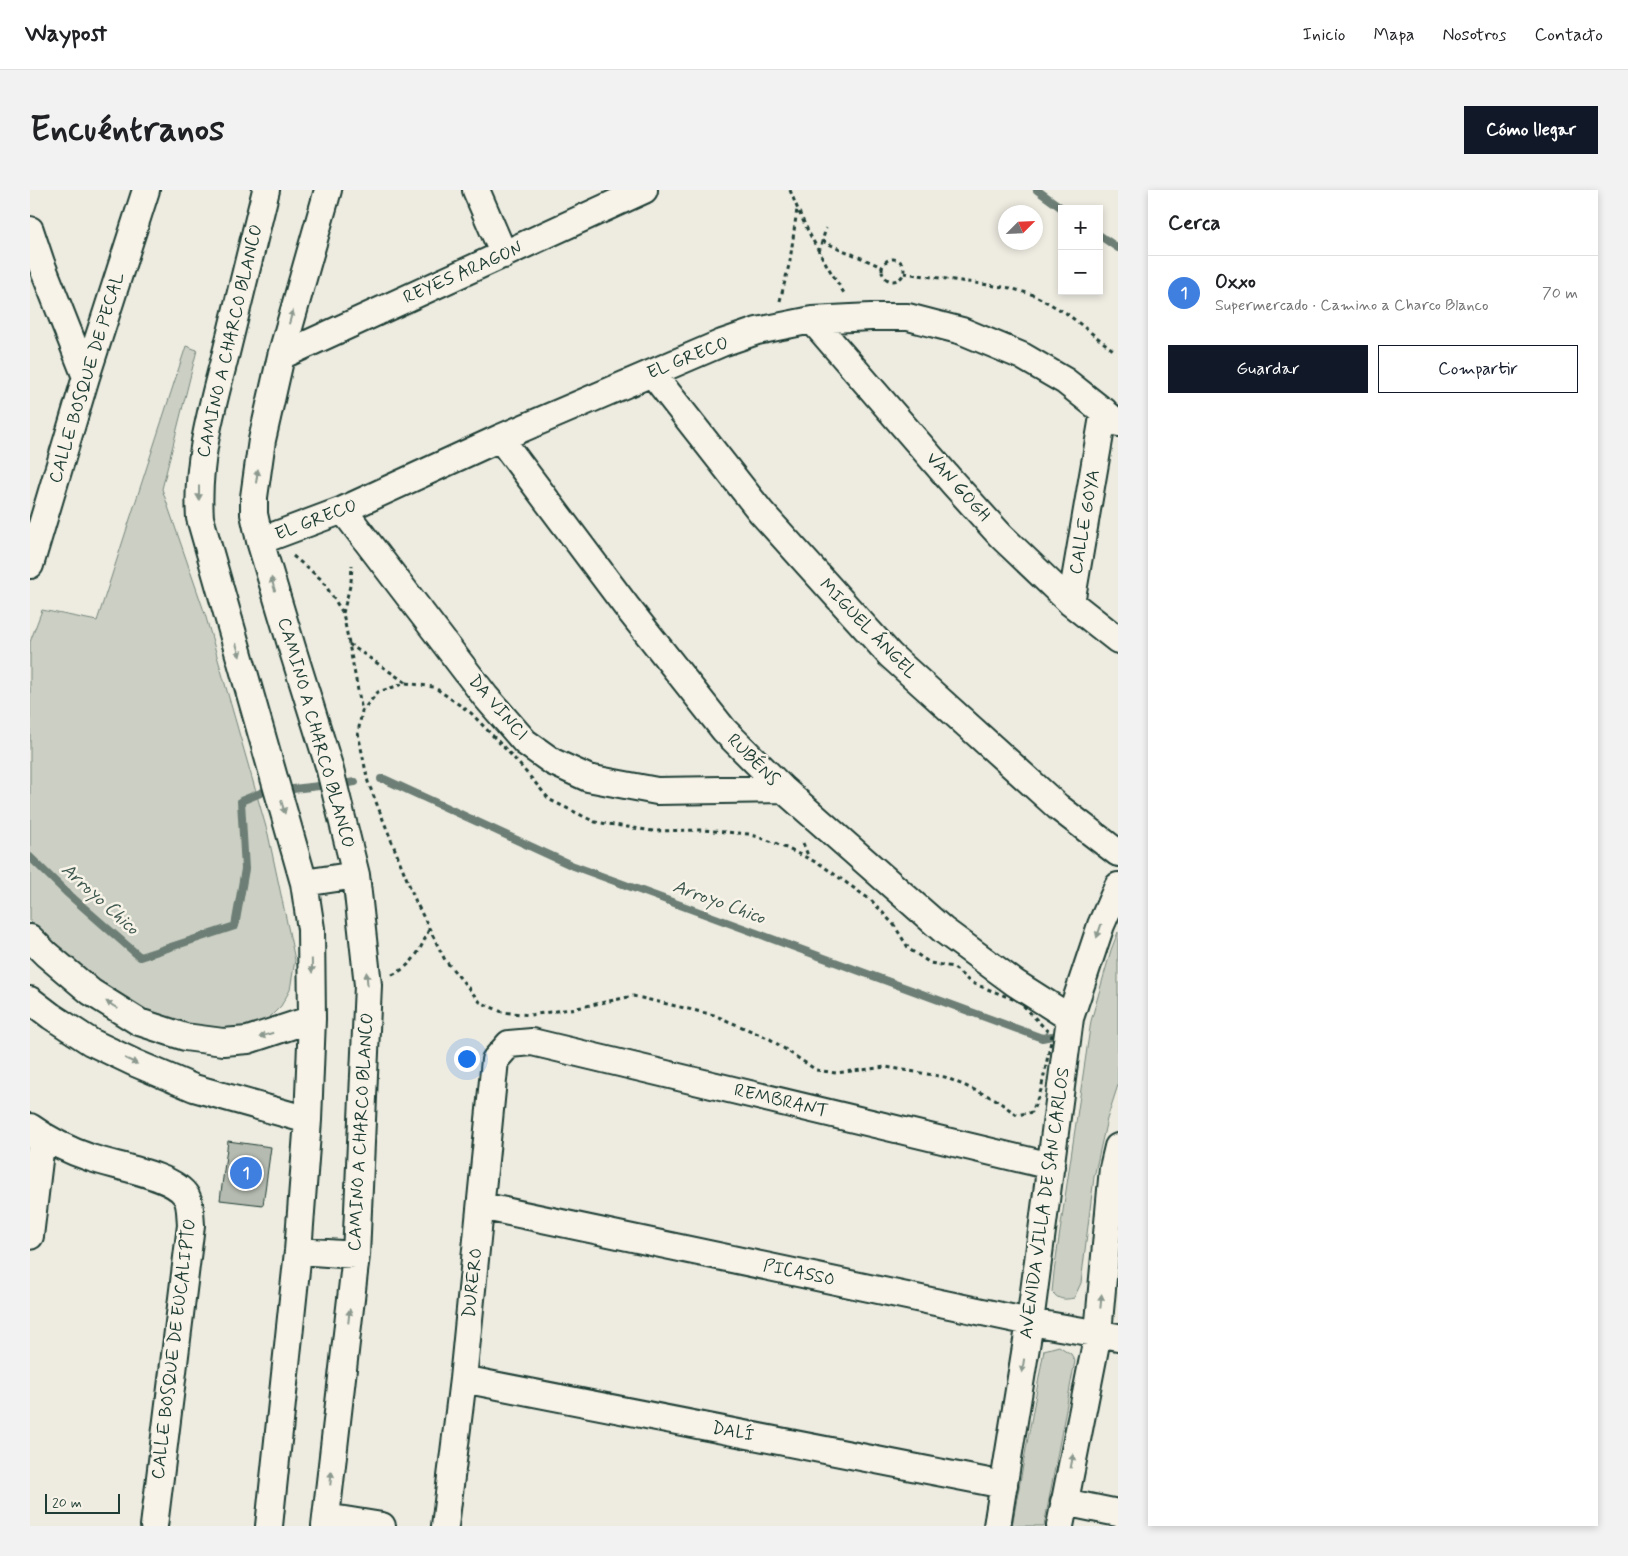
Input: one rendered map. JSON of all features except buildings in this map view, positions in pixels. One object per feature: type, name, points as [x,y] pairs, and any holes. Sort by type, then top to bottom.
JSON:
[{"type":"street","name":"CALLE BOSQUE DE PECAL","points":[[30,566],[86,377],[146,190]]},
{"type":"street","name":"CAMINO A CHARCO BLANCO","points":[[266,190],[210,414],[200,465],[199,496],[200,518],[304,883],[311,929],[312,1019],[308,1120],[298,1251],[269,1526]]},
{"type":"street","name":"CAMINO A CHARCO BLANCO","points":[[326,1522],[356,1255],[368,985],[356,875],[329,766],[292,651],[260,541],[254,514],[254,497],[262,440],[280,356],[328,190]]},
{"type":"street","points":[[476,190],[504,255]]},
{"type":"street","name":"REYES ARAGON","points":[[280,356],[644,190]]},
{"type":"street","points":[[30,230],[86,377]]},
{"type":"street","name":"EL GRECO","points":[[260,541],[343,510],[500,438],[722,344],[757,331],[812,320],[858,317],[908,318],[962,331],[1022,356],[1065,381],[1111,417]]},
{"type":"street","name":"VAN GOGH","points":[[812,320],[995,529],[1071,603],[1118,640]]},
{"type":"street","name":"MIGUEL ÁNGEL","points":[[652,373],[761,512],[890,656],[1058,807],[1118,852]]},
{"type":"street","name":"CALLE GOYA","points":[[1071,603],[1111,417]]},
{"type":"street","name":"RUBÉNS","points":[[500,438],[626,606],[724,730],[783,789],[943,930],[1015,983],[1070,1018]]},
{"type":"street","name":"DA VINCI","points":[[343,510],[485,696],[525,742],[553,762],[588,778],[657,791],[783,789]]},
{"type":"street","points":[[304,883],[356,875]]},
{"type":"street","name":"AVENIDA VILLA DE SAN CARLOS","points":[[998,1526],[1030,1322],[1070,1018],[1101,925],[1118,886]]},
{"type":"street","points":[[30,938],[91,992],[139,1022],[185,1037],[223,1042],[248,1040],[312,1019]]},
{"type":"street","points":[[30,1000],[91,1042],[143,1067],[194,1088],[308,1120]]},
{"type":"street","name":"REMBRANT","points":[[510,1044],[532,1042],[1051,1166]]},
{"type":"street","name":"DURERO","points":[[445,1526],[463,1379],[496,1060],[510,1044]]},
{"type":"street","points":[[30,1236],[36,1131]]},
{"type":"street","name":"CALLE BOSQUE DE EUCALIPTO","points":[[36,1131],[90,1158],[158,1178],[177,1186],[186,1196],[190,1212],[190,1235],[154,1526]]},
{"type":"street","points":[[1116,1161],[1108,1335],[1062,1514],[1118,1513]]},
{"type":"street","name":"PICASSO","points":[[481,1206],[1030,1322],[1108,1335]]},
{"type":"street","points":[[298,1251],[356,1255]]},
{"type":"street","name":"DALÍ","points":[[463,1379],[1004,1485]]},
{"type":"street","points":[[326,1522],[382,1526]]},
{"type":"path","points":[[790,190],[819,253],[858,317]]},
{"type":"path","points":[[771,328],[790,261],[797,208]]},
{"type":"path","points":[[819,253],[826,228]]},
{"type":"path","points":[[822,241],[882,267]]},
{"type":"path","points":[[896,259],[903,264],[904,273],[899,280],[891,281],[884,276],[882,267],[887,260],[896,259]]},
{"type":"path","points":[[904,273],[1010,288],[1034,295],[1066,313],[1113,350]]},
{"type":"path","points":[[260,541],[296,557],[322,580],[343,613],[362,711],[358,733],[368,782],[416,902],[445,960],[480,1002],[502,1012],[530,1015],[577,1008],[633,996],[714,1015],[770,1039],[816,1070],[836,1074],[886,1067],[945,1077],[995,1099],[1017,1115],[1032,1112],[1041,1090],[1052,1036],[1020,1002],[970,982],[953,967],[930,963],[909,949],[894,925],[872,901],[820,864],[773,842],[749,834],[702,830],[653,831],[595,822],[550,800],[513,756],[471,713],[434,687],[406,683],[378,692],[362,711]]},
{"type":"path","points":[[349,644],[406,683]]},
{"type":"path","points":[[368,985],[400,971],[420,951],[430,929]]},
{"type":"shaded area","points":[[186,346],[197,350],[162,489],[205,614],[268,834],[295,960],[290,990],[281,1006],[269,1018],[254,1026],[224,1033],[155,1016],[93,981],[30,922],[30,642],[42,610],[97,621]]},
{"type":"shaded area","points":[[1118,932],[1118,1085],[1107,1119],[1094,1177],[1081,1283],[1074,1298],[1062,1299],[1052,1292],[1054,1272],[1091,1021]]},
{"type":"shaded area","points":[[1059,1346],[1071,1354],[1075,1361],[1044,1526],[1012,1526],[1044,1350]]},
{"type":"waterway","points":[[1037,190],[1058,205]]},
{"type":"waterway","points":[[1103,238],[1118,248]]},
{"type":"waterway","name":"Arroyo Chico","points":[[381,779],[571,865],[1042,1038],[1052,1036]]},
{"type":"waterway","points":[[349,783],[355,782]]},
{"type":"waterway","points":[[293,789],[319,786]]},
{"type":"waterway","name":"Arroyo Chico","points":[[30,857],[66,892],[140,957],[235,926],[245,869],[241,801],[263,792]]},
{"type":"place","name":"Oxxo","points":[[246,1173]]}]
